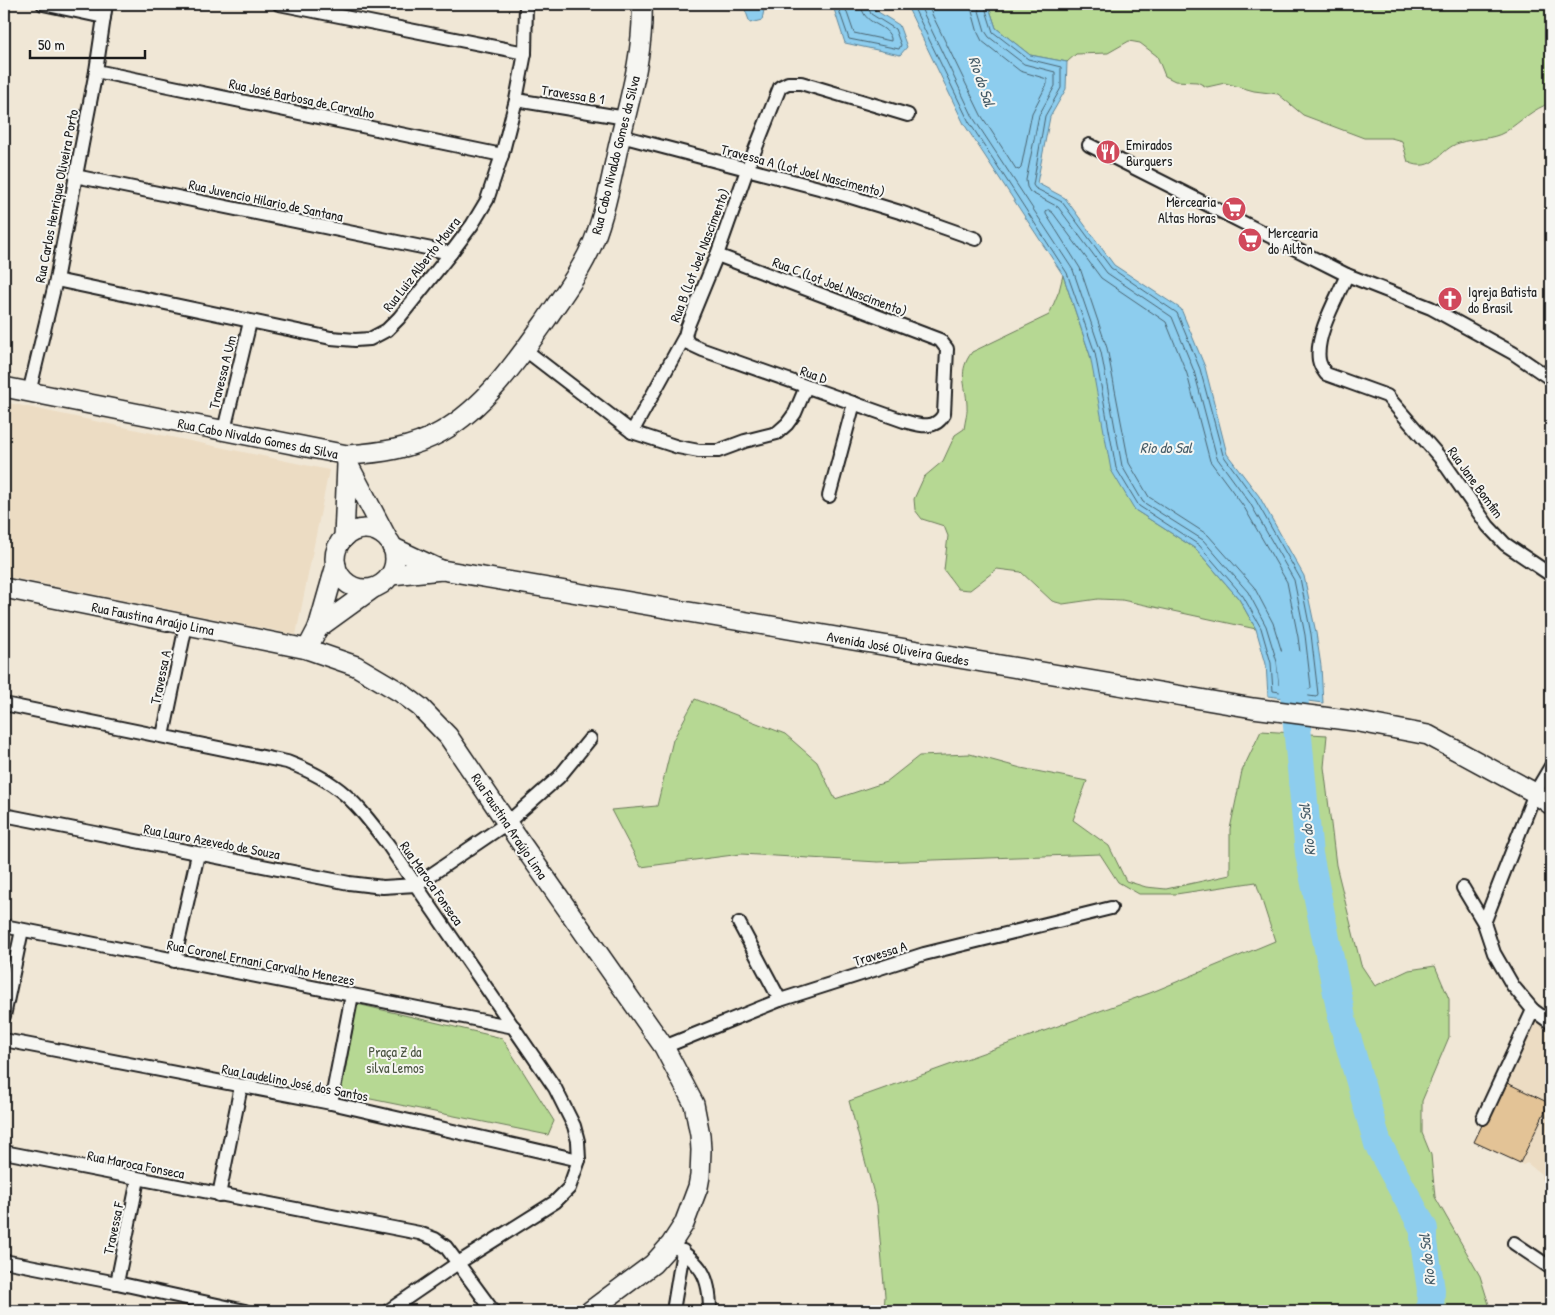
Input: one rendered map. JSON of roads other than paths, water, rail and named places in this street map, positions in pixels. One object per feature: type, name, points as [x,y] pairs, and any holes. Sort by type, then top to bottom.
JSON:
[{"type":"street","points":[[43,4],[105,10]]},
{"type":"street","points":[[280,4],[524,53]]},
{"type":"street","name":"Rua Luiz Alberto Moura","points":[[56,280],[331,338],[370,339],[387,330],[399,318],[451,253],[472,225],[487,200],[502,155],[516,100],[524,53],[526,4]]},
{"type":"street","name":"Rua Cabo Nivaldo Gomes da Silva","points":[[4,387],[224,430],[347,459],[401,448],[422,442],[440,433],[464,417],[497,383],[575,280],[593,243],[606,202],[638,62],[643,24],[642,4]]},
{"type":"street","name":"Rua Carlos Henrique Oliveira Porto","points":[[29,393],[56,280],[96,71],[105,10]]},
{"type":"street","name":"Rua José Barbosa de Carvalho","points":[[96,71],[502,155]]},
{"type":"street","name":"Rua B (Lot Joel Nascimento)","points":[[632,432],[685,336],[686,328],[717,255],[747,170],[780,87],[791,82],[801,83],[908,115]]},
{"type":"street","name":"Travessa B 1","points":[[516,100],[626,118]]},
{"type":"street","name":"Travessa A (Lot Joel Nascimento)","points":[[621,136],[838,193],[900,212],[976,239]]},
{"type":"street","points":[[1089,145],[1347,275],[1431,308],[1513,353],[1551,379]]},
{"type":"street","name":"Rua Juvencio Hilario de Santana","points":[[75,176],[451,253]]},
{"type":"street","name":"Rua C (Lot Joel Nascimento)","points":[[717,255],[943,342],[947,349],[945,409],[938,422]]},
{"type":"street","name":"Rua Jane Bomfim","points":[[1347,275],[1322,332],[1318,355],[1320,364],[1326,374],[1387,396],[1442,460],[1488,526],[1505,544],[1551,574]]},
{"type":"street","name":"Travessa A Um","points":[[224,430],[250,322]]},
{"type":"street","name":"Rua D","points":[[685,336],[688,343],[696,348],[904,422],[929,426],[938,422]]},
{"type":"street","points":[[524,349],[632,432],[692,450],[711,451],[724,449],[781,431],[795,413],[806,387]]},
{"type":"street","points":[[829,496],[854,403]]},
{"type":"street","points":[[344,538],[347,459]]},
{"type":"street","points":[[318,628],[372,589],[384,583],[391,576],[394,566],[395,556],[390,543],[347,459]]},
{"type":"street","points":[[372,589],[353,587],[345,582],[339,574],[336,565],[335,556],[338,546],[344,538],[360,530],[370,530],[379,533],[390,543]]},
{"type":"street","name":"Avenida José Oliveira Guedes","points":[[390,543],[442,570]]},
{"type":"street","points":[[307,649],[318,628],[336,565]]},
{"type":"street","name":"Avenida José Oliveira Guedes","points":[[391,576],[442,570],[1253,708],[1354,721],[1428,735],[1535,793],[1551,804]]},
{"type":"street","name":"Rua Faustina Araújo Lima","points":[[4,588],[307,649],[356,666],[400,692],[420,708],[448,736],[664,1047],[694,1104],[701,1150],[698,1187],[677,1248],[590,1311]]},
{"type":"street","name":"Travessa A","points":[[163,736],[186,625]]},
{"type":"street","name":"Rua Maroca Fonseca","points":[[4,704],[287,762],[328,780],[350,797],[364,813],[416,885],[555,1088],[574,1126],[579,1160],[569,1188],[555,1202],[458,1262],[388,1311]]},
{"type":"street","points":[[416,885],[507,823],[563,773],[590,739]]},
{"type":"street","points":[[1484,923],[1535,793],[1551,766]]},
{"type":"street","name":"Rua Lauro Azevedo de Souza","points":[[4,815],[349,882],[383,887],[416,885]]},
{"type":"street","points":[[174,961],[198,854]]},
{"type":"street","points":[[1463,888],[1484,923],[1494,953],[1513,986],[1533,1010],[1551,1022]]},
{"type":"street","name":"Travessa A","points":[[664,1047],[780,1000],[924,954],[1112,908]]},
{"type":"street","points":[[739,923],[780,1000]]},
{"type":"street","name":"Rua Coronel Ernani Carvalho Menezes","points":[[4,926],[514,1027]]},
{"type":"street","points":[[4,1016],[22,930]]},
{"type":"street","points":[[331,1103],[352,995]]},
{"type":"street","points":[[1483,1118],[1533,1010]]},
{"type":"street","name":"Rua Laudelino José dos Santos","points":[[4,1040],[331,1103],[579,1160]]},
{"type":"street","points":[[219,1195],[241,1086]]},
{"type":"street","name":"Rua Maroca Fonseca","points":[[4,1152],[419,1233],[435,1239],[446,1247],[493,1311]]},
{"type":"street","name":"Travessa F","points":[[117,1283],[138,1179]]},
{"type":"street","points":[[1514,1243],[1551,1268]]},
{"type":"street","points":[[673,1311],[677,1248]]},
{"type":"street","points":[[677,1248],[699,1265],[703,1272],[710,1311]]},
{"type":"street","points":[[4,1261],[117,1283],[220,1309],[245,1311]]},
{"type":"water","points":[[743,4],[768,4],[765,5],[762,20],[750,23]]},
{"type":"water","points":[[825,4],[872,4],[875,10],[899,25],[907,47],[900,55],[845,43],[833,6]]},
{"type":"water","name":"Rio do Sal","points":[[906,4],[988,4],[996,28],[1030,55],[1067,62],[1066,89],[1050,117],[1037,183],[1065,198],[1114,265],[1181,309],[1205,367],[1227,454],[1259,496],[1304,576],[1321,666],[1323,703],[1268,696],[1266,664],[1256,629],[1239,599],[1196,549],[1135,510],[1111,470],[1090,355],[1063,275],[964,124]]},
{"type":"waterway","name":"Rio do Sal","points":[[1291,662],[1309,854],[1343,1023],[1378,1144],[1424,1229],[1431,1290],[1430,1311]]},
{"type":"place","name":"Emirados Burguers","points":[[1108,152]]},
{"type":"place","name":"Mercearia Altas Horas","points":[[1234,209]]},
{"type":"place","name":"Mercearia do Ailton","points":[[1250,240]]},
{"type":"place","name":"Igreja Batista do Brasil","points":[[1450,299]]},
{"type":"park label","name":"Praça Z da silva Lemos","points":[[395,1060]]}]
